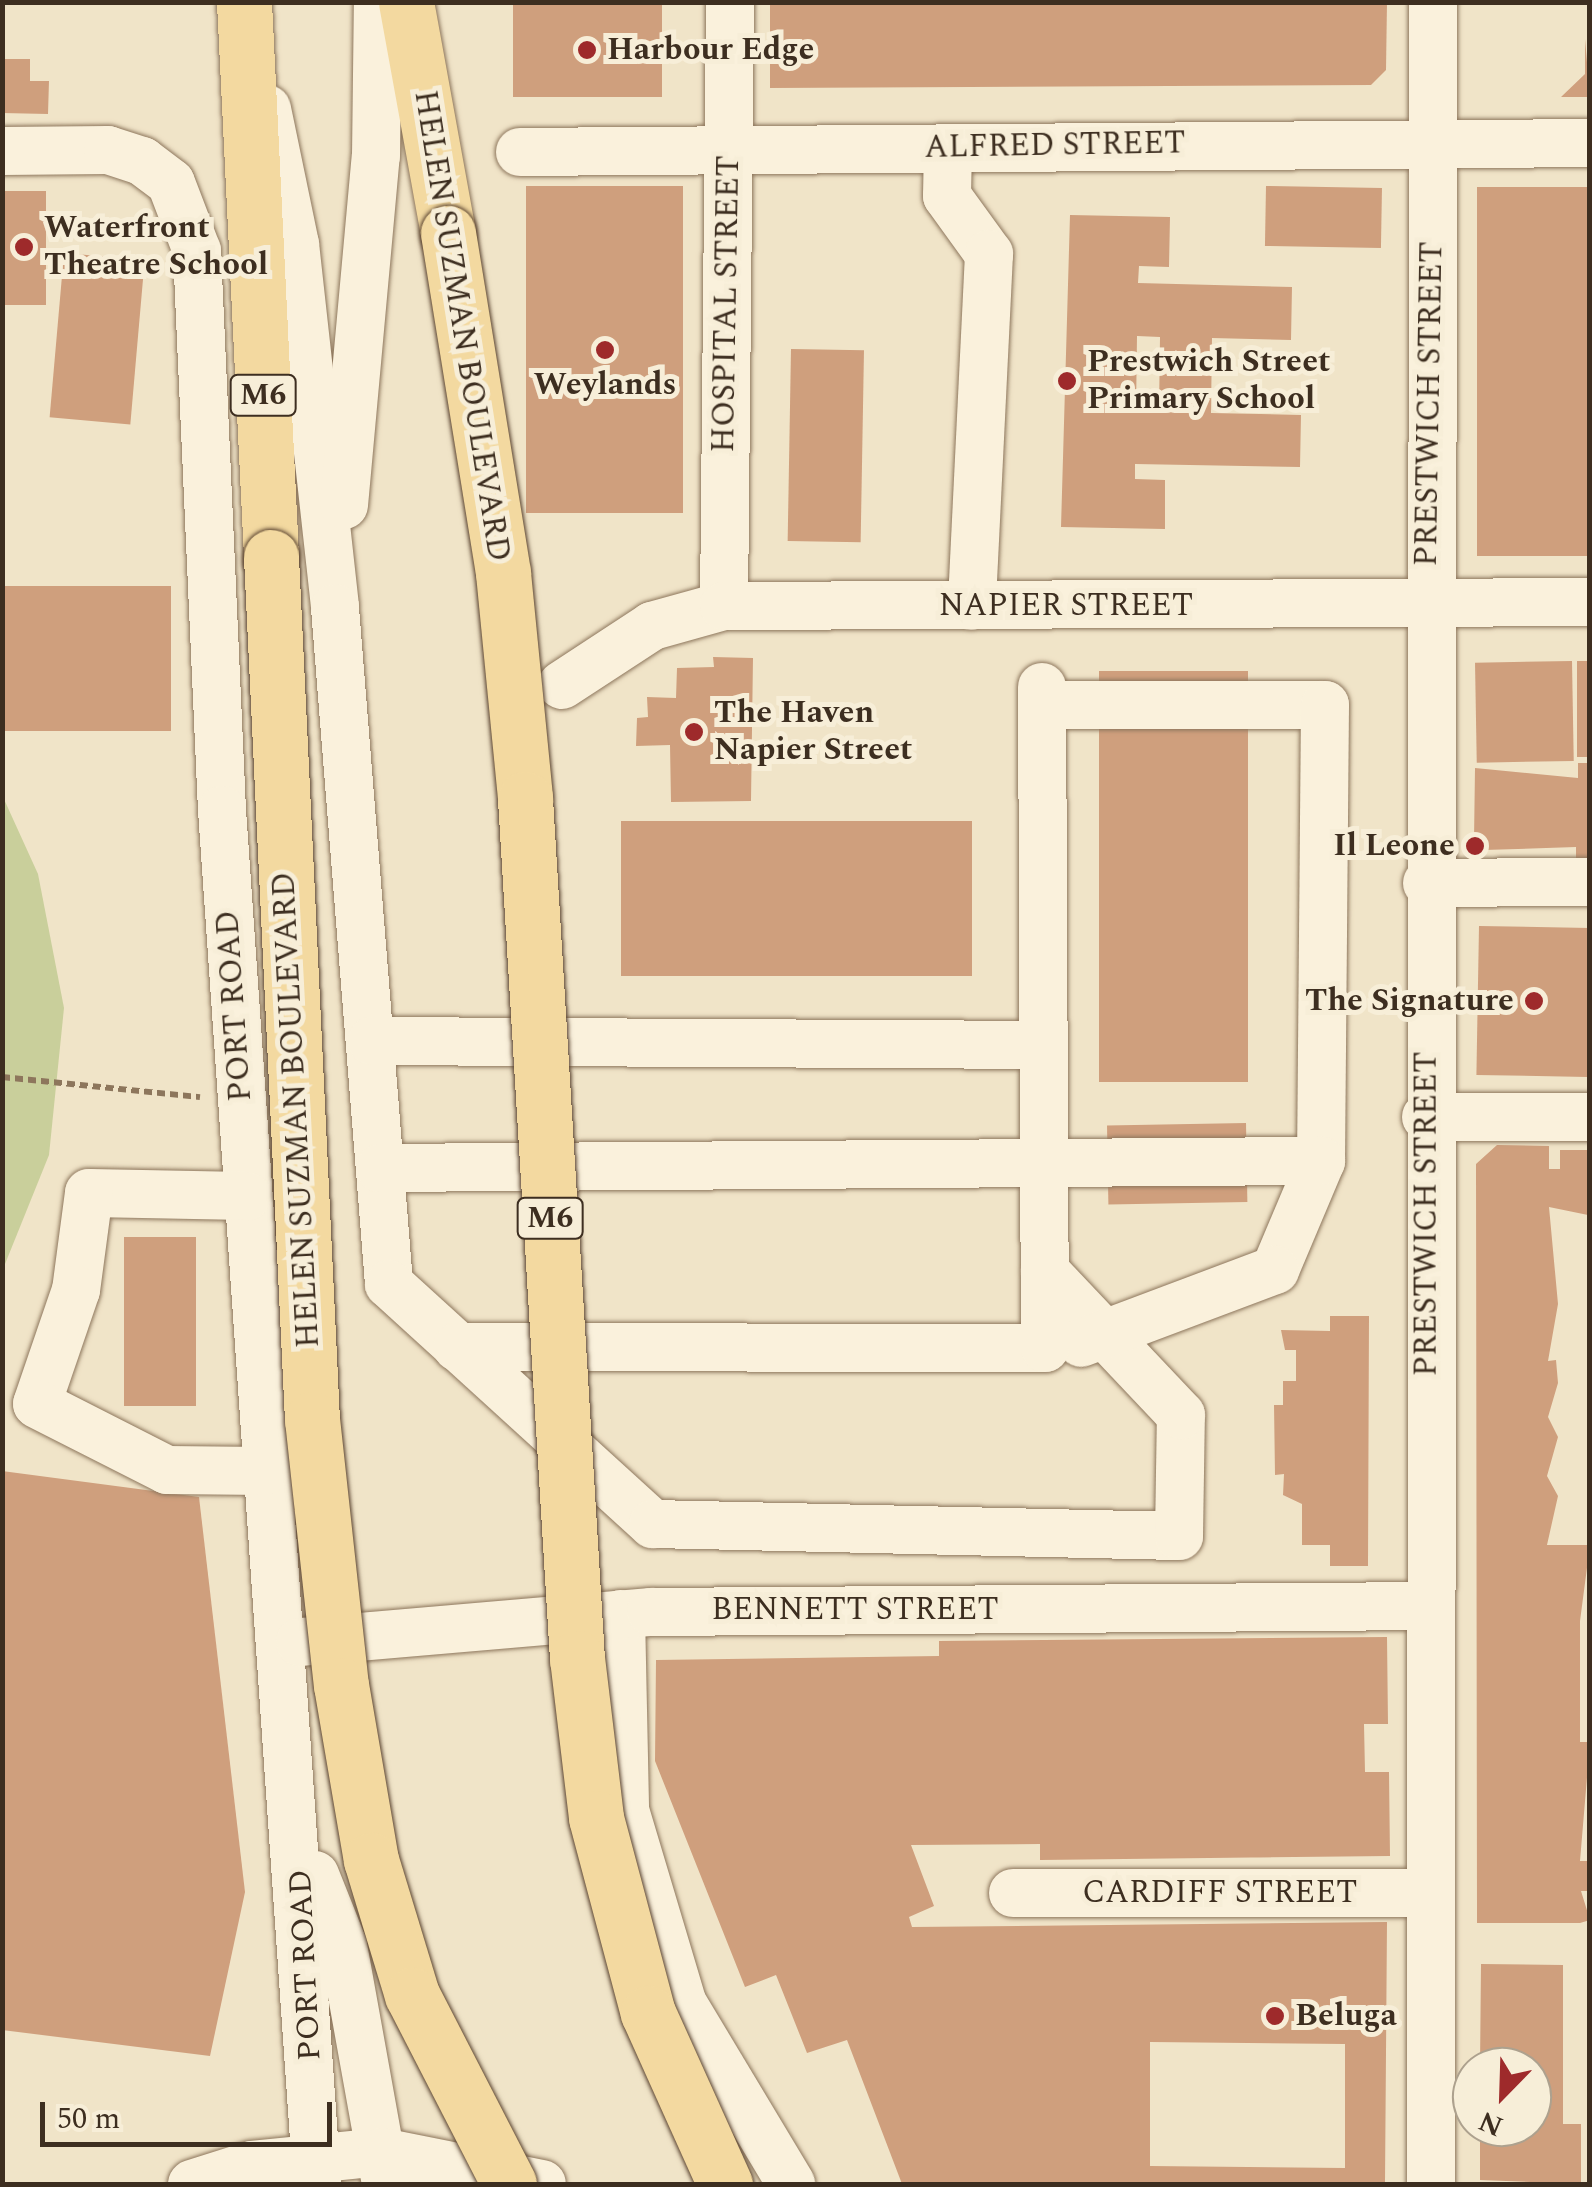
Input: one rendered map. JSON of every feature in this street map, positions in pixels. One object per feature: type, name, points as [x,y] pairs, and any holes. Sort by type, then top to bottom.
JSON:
[{"type":"main road","name":"HELEN SUZMAN BOULEVARD","points":[[245,2],[312,1419],[341,1686],[371,1860],[412,1995],[509,2184]]},
{"type":"main road","name":"HELEN SUZMAN BOULEVARD","points":[[406,2],[503,573],[521,761],[577,1658],[596,1818],[648,2012],[725,2184]]},
{"type":"street","points":[[245,2],[295,244],[335,608],[389,1284],[652,1524],[1179,1536],[1181,1414],[1045,1271]]},
{"type":"street","points":[[335,608],[376,156],[378,2]]},
{"type":"street","name":"HOSPITAL STREET","points":[[724,606],[730,2]]},
{"type":"street","name":"PRESTWICH STREET","points":[[1431,2184],[1426,1893],[1430,1606],[1426,1118],[1433,2]]},
{"type":"street","name":"ALFRED STREET","points":[[520,152],[1590,143]]},
{"type":"street","points":[[948,148],[948,196],[989,254],[972,606]]},
{"type":"street","name":"PORT ROAD","points":[[2,150],[108,150],[171,182],[197,251],[241,1101],[265,1471],[299,1834],[316,2170]]},
{"type":"street","name":"NAPIER STREET","points":[[562,685],[652,626],[724,606],[1428,607],[1590,602]]},
{"type":"street","points":[[457,1347],[1045,1348],[1110,1339],[1275,1270],[1322,1162],[1325,705],[1042,696],[1045,1348]]},
{"type":"street","points":[[1427,883],[1590,882]]},
{"type":"street","points":[[372,1041],[1043,1046]]},
{"type":"street","points":[[1426,1118],[1590,1116]]},
{"type":"street","points":[[380,1168],[1044,1160],[1322,1162]]},
{"type":"street","points":[[247,1196],[89,1193],[76,1290],[36,1404],[166,1470],[265,1471]]},
{"type":"street","name":"BENNETT STREET","points":[[282,1644],[621,1614],[1430,1606]]},
{"type":"street","points":[[621,1614],[625,1810],[677,1986],[791,2184]]},
{"type":"street","name":"PORT ROAD","points":[[299,1834],[343,1945],[384,2168]]},
{"type":"street","name":"CARDIFF STREET","points":[[1013,1893],[1426,1893]]},
{"type":"street","points":[[192,2184],[245,2175],[384,2168],[542,2184]]},
{"type":"path","points":[[2,1077],[241,1101]]},
{"type":"green space","points":[[3,797],[38,874],[64,1008],[49,1155],[3,1269]]},
{"type":"building","name":"Harbour Edge","points":[[513,2],[662,2],[662,97],[513,97]]},
{"type":"building","points":[[770,2],[1387,2],[1386,70],[1371,85],[770,88]]},
{"type":"building","points":[[1585,39],[1590,97],[1561,97],[1585,74]]},
{"type":"building","points":[[2,59],[30,59],[30,81],[49,81],[48,114],[2,113]]},
{"type":"building","name":"Weylands","points":[[526,186],[683,186],[683,513],[526,513]]},
{"type":"building","points":[[1266,186],[1382,188],[1381,248],[1265,246]]},
{"type":"building","points":[[1477,187],[1590,187],[1590,556],[1477,556]]},
{"type":"building","name":"Waterfront Theatre School","points":[[2,191],[46,191],[46,305],[2,305]]},
{"type":"building","points":[[1070,215],[1170,217],[1169,267],[1139,266],[1138,283],[1292,287],[1291,340],[1212,338],[1211,413],[1301,415],[1300,467],[1135,464],[1135,479],[1165,480],[1165,529],[1061,527]],"holes":[[[1137,336],[1160,337],[1159,412],[1136,412]]]},
{"type":"building","points":[[64,253],[145,260],[130,424],[50,417]]},
{"type":"building","points":[[791,349],[864,350],[861,542],[788,541]]},
{"type":"building","points":[[2,586],[171,586],[171,731],[2,731]]},
{"type":"building","name":"The Haven Napier Street","points":[[713,657],[753,658],[751,801],[671,802],[670,745],[636,746],[637,718],[648,717],[647,697],[676,698],[677,668],[714,667]]},
{"type":"building","points":[[1572,661],[1574,761],[1477,763],[1475,663]]},
{"type":"building","points":[[1577,661],[1590,661],[1590,757],[1577,757]]},
{"type":"building","points":[[1099,671],[1248,671],[1248,1082],[1099,1082]]},
{"type":"building","points":[[1578,763],[1590,763],[1590,858],[1576,858],[1576,847],[1484,850],[1474,840],[1475,768],[1578,778]]},
{"type":"building","points":[[621,821],[972,821],[972,976],[621,976]]},
{"type":"building","name":"The Signature","points":[[1479,926],[1590,928],[1587,1077],[1476,1075]]},
{"type":"building","points":[[1246,1123],[1247,1202],[1108,1204],[1107,1125]]},
{"type":"building","points":[[1497,1145],[1549,1146],[1549,1169],[1560,1169],[1560,1150],[1590,1150],[1588,1215],[1549,1207],[1558,1304],[1548,1361],[1556,1360],[1558,1383],[1548,1417],[1558,1437],[1547,1476],[1558,1496],[1547,1545],[1590,1545],[1580,1621],[1580,1742],[1590,1742],[1580,1861],[1590,1861],[1590,1891],[1581,1891],[1590,1920],[1580,1923],[1477,1923],[1476,1164]]},
{"type":"building","points":[[124,1237],[196,1237],[196,1406],[124,1406]]},
{"type":"building","points":[[1330,1316],[1369,1316],[1368,1566],[1330,1566],[1330,1545],[1302,1545],[1302,1504],[1283,1495],[1284,1474],[1275,1475],[1274,1405],[1283,1405],[1283,1381],[1296,1381],[1296,1350],[1285,1350],[1281,1330],[1330,1331]]},
{"type":"building","points":[[2,1471],[199,1497],[245,1892],[210,2056],[2,2030]]},
{"type":"building","points":[[1387,1637],[1388,1724],[1364,1724],[1365,1772],[1389,1772],[1390,1856],[1040,1860],[1040,1844],[911,1845],[934,1906],[909,1917],[912,1927],[1387,1922],[1385,2184],[902,2184],[847,2040],[807,2053],[776,1975],[745,1987],[655,1761],[656,1660],[939,1656],[939,1641]],"holes":[[[1150,2042],[1345,2044],[1345,2168],[1150,2166]]]},
{"type":"building","points":[[1481,1964],[1563,1965],[1563,2124],[1581,2124],[1581,2184],[1480,2180],[1480,2147],[1552,2147],[1552,2047],[1480,2047]]},
{"type":"place","name":"Harbour Edge","points":[[587,50]]},
{"type":"place","name":"Waterfront Theatre School","points":[[24,247]]},
{"type":"place","name":"Weylands","points":[[605,350]]},
{"type":"place","name":"Prestwich Street Primary School","points":[[1067,381]]},
{"type":"place","name":"The Haven Napier Street","points":[[694,732]]},
{"type":"place","name":"Il Leone","points":[[1475,846]]},
{"type":"place","name":"The Signature","points":[[1534,1001]]},
{"type":"place","name":"Beluga","points":[[1275,2016]]}]
